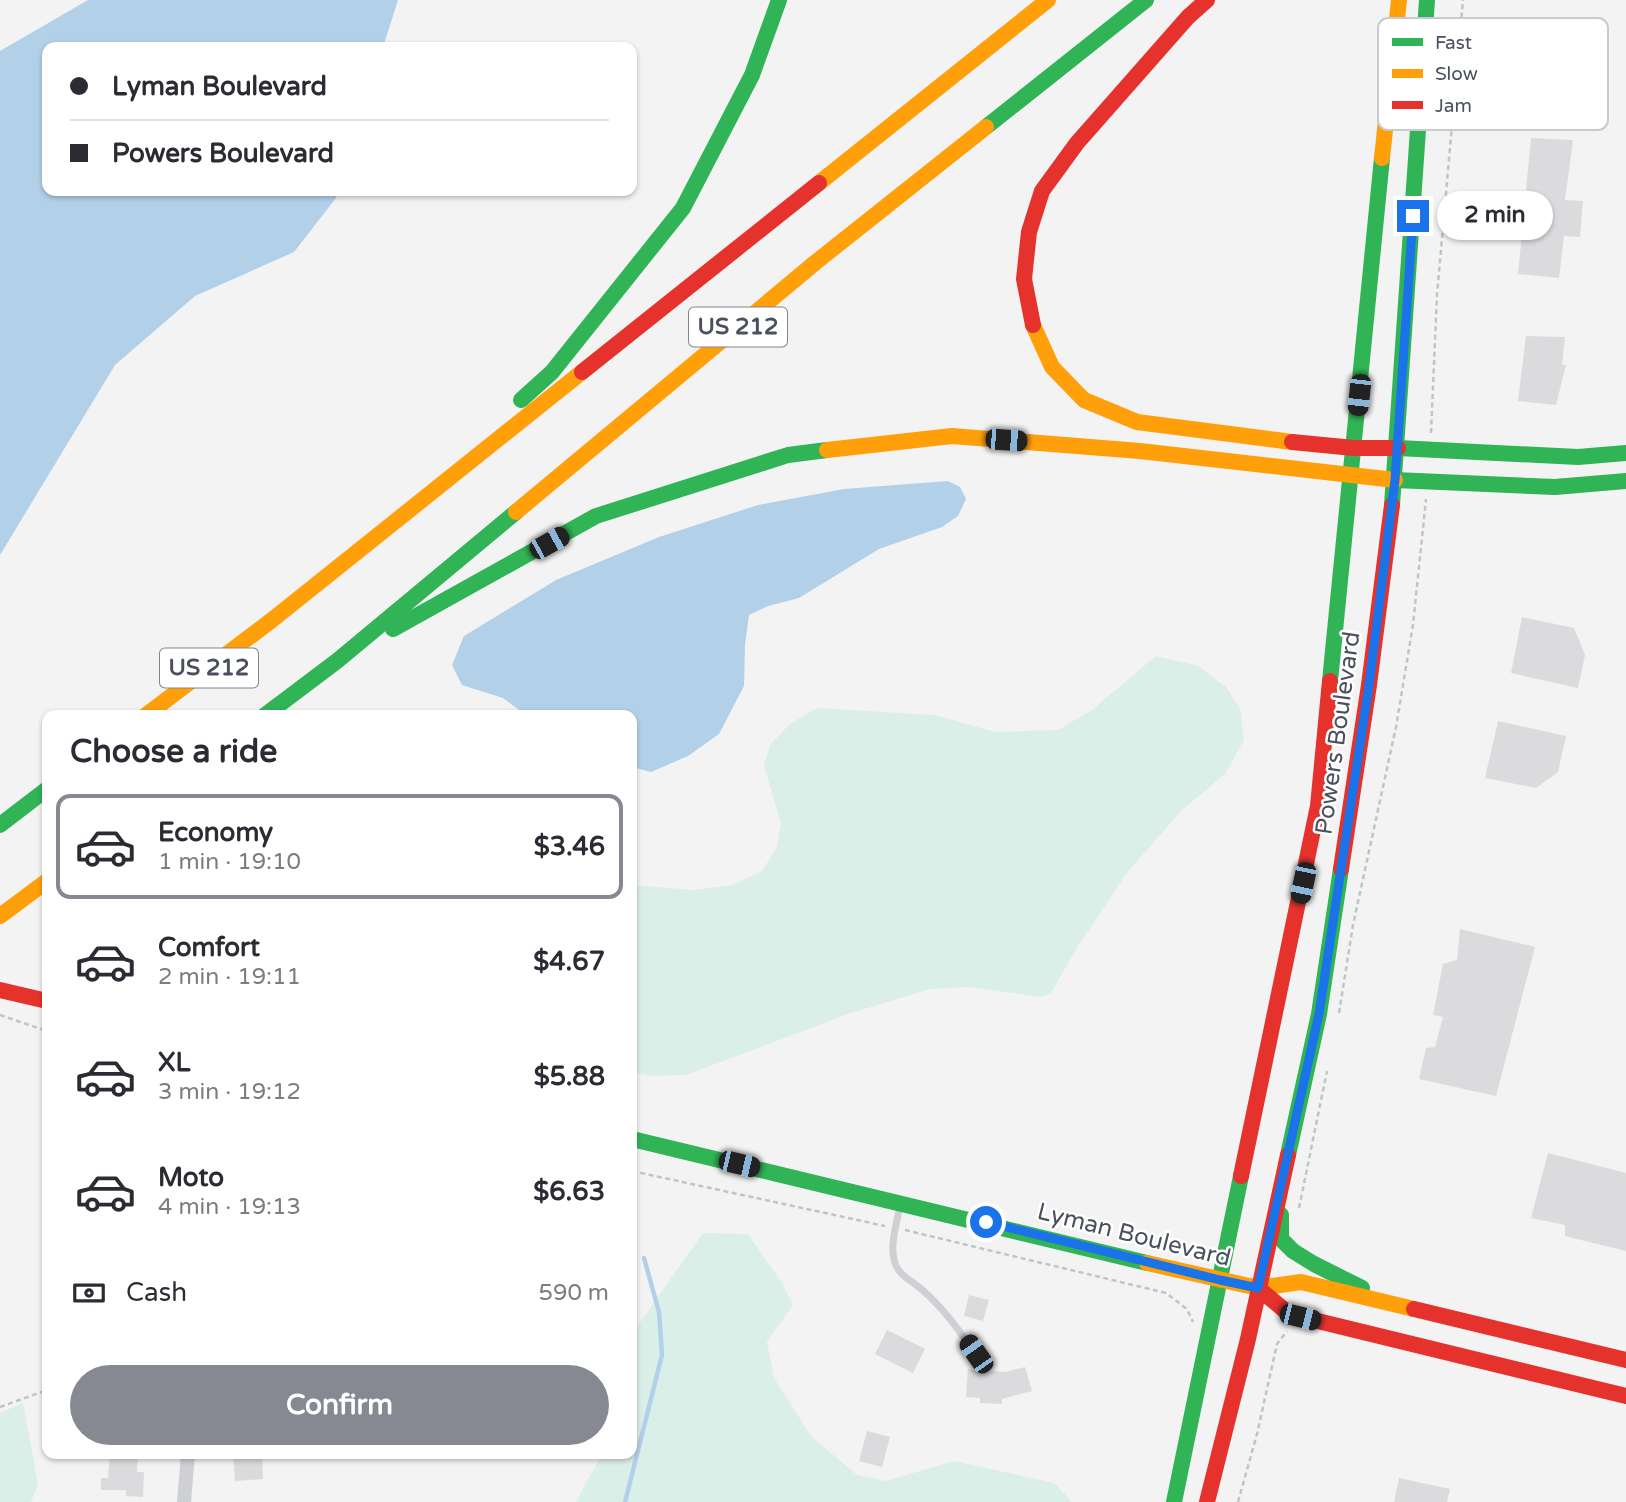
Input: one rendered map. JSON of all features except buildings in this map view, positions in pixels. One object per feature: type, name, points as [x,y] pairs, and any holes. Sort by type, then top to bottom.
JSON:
[{"type":"main road","points":[[272,620],[421,492],[552,372],[683,208],[752,75],[779,0]]},
{"type":"main road","name":"US 212","points":[[153,710],[272,620],[1048,0]]},
{"type":"main road","name":"US 212","points":[[272,710],[337,661],[816,262],[1146,0]]},
{"type":"main road","points":[[1207,0],[1188,17],[1077,143],[1042,191],[1029,232],[1024,278],[1033,327],[1052,367],[1084,400],[1137,422],[1177,430],[1354,448],[1578,457],[1626,453]]},
{"type":"main road","name":"Powers Boulevard","points":[[1397,18],[1399,0]]},
{"type":"main road","name":"Powers Boulevard","points":[[1426,18],[1427,0]]},
{"type":"main road","name":"Powers Boulevard","points":[[1174,1502],[1318,806],[1349,474],[1354,448],[1386,130]]},
{"type":"main road","name":"Powers Boulevard","points":[[1207,1502],[1319,1014],[1369,685],[1395,480],[1419,130]]},
{"type":"main road","points":[[337,661],[596,516],[788,455],[953,436],[1140,451],[1395,480],[1555,486],[1626,481]]},
{"type":"main road","points":[[0,825],[42,793]]},
{"type":"main road","points":[[0,916],[42,884]]},
{"type":"main road","points":[[0,990],[42,1000]]},
{"type":"main road","name":"Lyman Boulevard","points":[[637,1140],[1220,1280],[1258,1288],[1301,1282],[1626,1360]]},
{"type":"main road","points":[[1282,1180],[1282,1239],[1293,1251],[1357,1286],[1405,1307]]},
{"type":"main road","name":"Lyman Boulevard","points":[[1258,1288],[1289,1314],[1626,1396]]},
{"type":"street","points":[[184,1502],[188,1459]]},
{"type":"lane","points":[[900,1202],[893,1256],[898,1271],[939,1304],[976,1354]]},
{"type":"path","points":[[1337,1020],[1353,925]]},
{"type":"path","points":[[0,1015],[42,1029]]},
{"type":"path","points":[[1298,1218],[1329,1059]]},
{"type":"path","points":[[637,1172],[896,1228],[1166,1293],[1187,1309],[1193,1323]]},
{"type":"path","points":[[1238,1502],[1257,1434],[1277,1343],[1286,1332],[1296,1331]]},
{"type":"path","points":[[0,1407],[42,1392]]},
{"type":"green space","points":[[1156,656],[1198,666],[1226,687],[1240,709],[1244,740],[1225,774],[1181,811],[1126,874],[1078,946],[1051,993],[1040,997],[970,987],[930,989],[851,1013],[686,1075],[651,1076],[637,1073],[637,885],[694,890],[733,885],[762,871],[777,847],[781,823],[764,766],[770,745],[790,724],[817,708],[935,715],[995,732],[1058,730],[1092,710]]},
{"type":"green space","points":[[703,1233],[748,1234],[782,1283],[793,1305],[767,1342],[774,1378],[811,1436],[857,1475],[886,1481],[954,1461],[1054,1483],[1072,1502],[576,1502],[599,1459],[637,1459],[637,1327]]},
{"type":"green space","points":[[23,1403],[38,1484],[31,1502],[0,1502],[0,1413]]},
{"type":"water","points":[[88,0],[398,0],[385,42],[42,42],[42,196],[337,196],[294,252],[195,296],[115,365],[0,555],[0,51]]},
{"type":"water","points":[[948,481],[960,487],[966,499],[958,516],[942,527],[879,549],[799,598],[768,606],[749,615],[744,686],[719,734],[688,756],[651,772],[637,768],[637,710],[519,710],[503,698],[462,685],[452,665],[464,636],[556,580],[659,537],[758,505],[844,489]]},
{"type":"waterway","points":[[637,1454],[662,1355],[659,1312],[644,1258]]},
{"type":"waterway","points":[[625,1502],[636,1459]]},
{"type":"traffic: fast","points":[[521,400],[552,372],[683,208],[752,75],[779,0]]},
{"type":"traffic: fast","points":[[986,127],[1146,0]]},
{"type":"traffic: fast","points":[[1426,18],[1427,0]]},
{"type":"traffic: fast","points":[[1392,505],[1418,130]]},
{"type":"traffic: fast","points":[[1330,681],[1382,158]]},
{"type":"traffic: fast","points":[[1398,448],[1578,457],[1626,453]]},
{"type":"traffic: fast","points":[[393,629],[596,516],[788,455],[827,450]]},
{"type":"traffic: fast","points":[[1395,480],[1555,487],[1626,481]]},
{"type":"traffic: fast","points":[[272,710],[337,661],[516,512]]},
{"type":"traffic: fast","points":[[0,825],[42,793]]},
{"type":"traffic: fast","points":[[1288,1155],[1319,1014],[1341,869]]},
{"type":"traffic: fast","points":[[637,1140],[1147,1263]]},
{"type":"traffic: fast","points":[[1174,1502],[1241,1176]]},
{"type":"traffic: fast","points":[[1281,1215],[1281,1239],[1293,1251],[1362,1288]]},
{"type":"traffic: slow","points":[[819,183],[1048,0]]},
{"type":"traffic: slow","points":[[1397,18],[1399,0]]},
{"type":"traffic: slow","points":[[516,512],[816,262],[986,127]]},
{"type":"traffic: slow","points":[[1382,158],[1385,130]]},
{"type":"traffic: slow","points":[[1033,325],[1052,367],[1084,400],[1137,422],[1292,442]]},
{"type":"traffic: slow","points":[[153,710],[272,620],[582,372]]},
{"type":"traffic: slow","points":[[827,450],[952,436],[1140,451],[1395,480]]},
{"type":"traffic: slow","points":[[0,916],[42,885]]},
{"type":"traffic: slow","points":[[1147,1263],[1258,1288],[1301,1282],[1414,1309]]},
{"type":"traffic: jam","points":[[1033,325],[1024,279],[1029,232],[1042,191],[1077,143],[1188,17],[1207,0]]},
{"type":"traffic: jam","points":[[582,372],[819,183]]},
{"type":"traffic: jam","points":[[1292,442],[1354,448],[1398,448]]},
{"type":"traffic: jam","points":[[1341,869],[1369,685],[1392,505]]},
{"type":"traffic: jam","points":[[1241,1176],[1318,806],[1330,681]]},
{"type":"traffic: jam","points":[[0,990],[42,1000]]},
{"type":"traffic: jam","points":[[1207,1502],[1248,1339],[1288,1155]]},
{"type":"traffic: jam","points":[[1258,1288],[1289,1314],[1626,1396]]},
{"type":"traffic: jam","points":[[1414,1309],[1626,1360]]},
{"type":"route","points":[[986,1222],[1258,1288],[1319,1014],[1369,685],[1395,480],[1413,216]]}]
